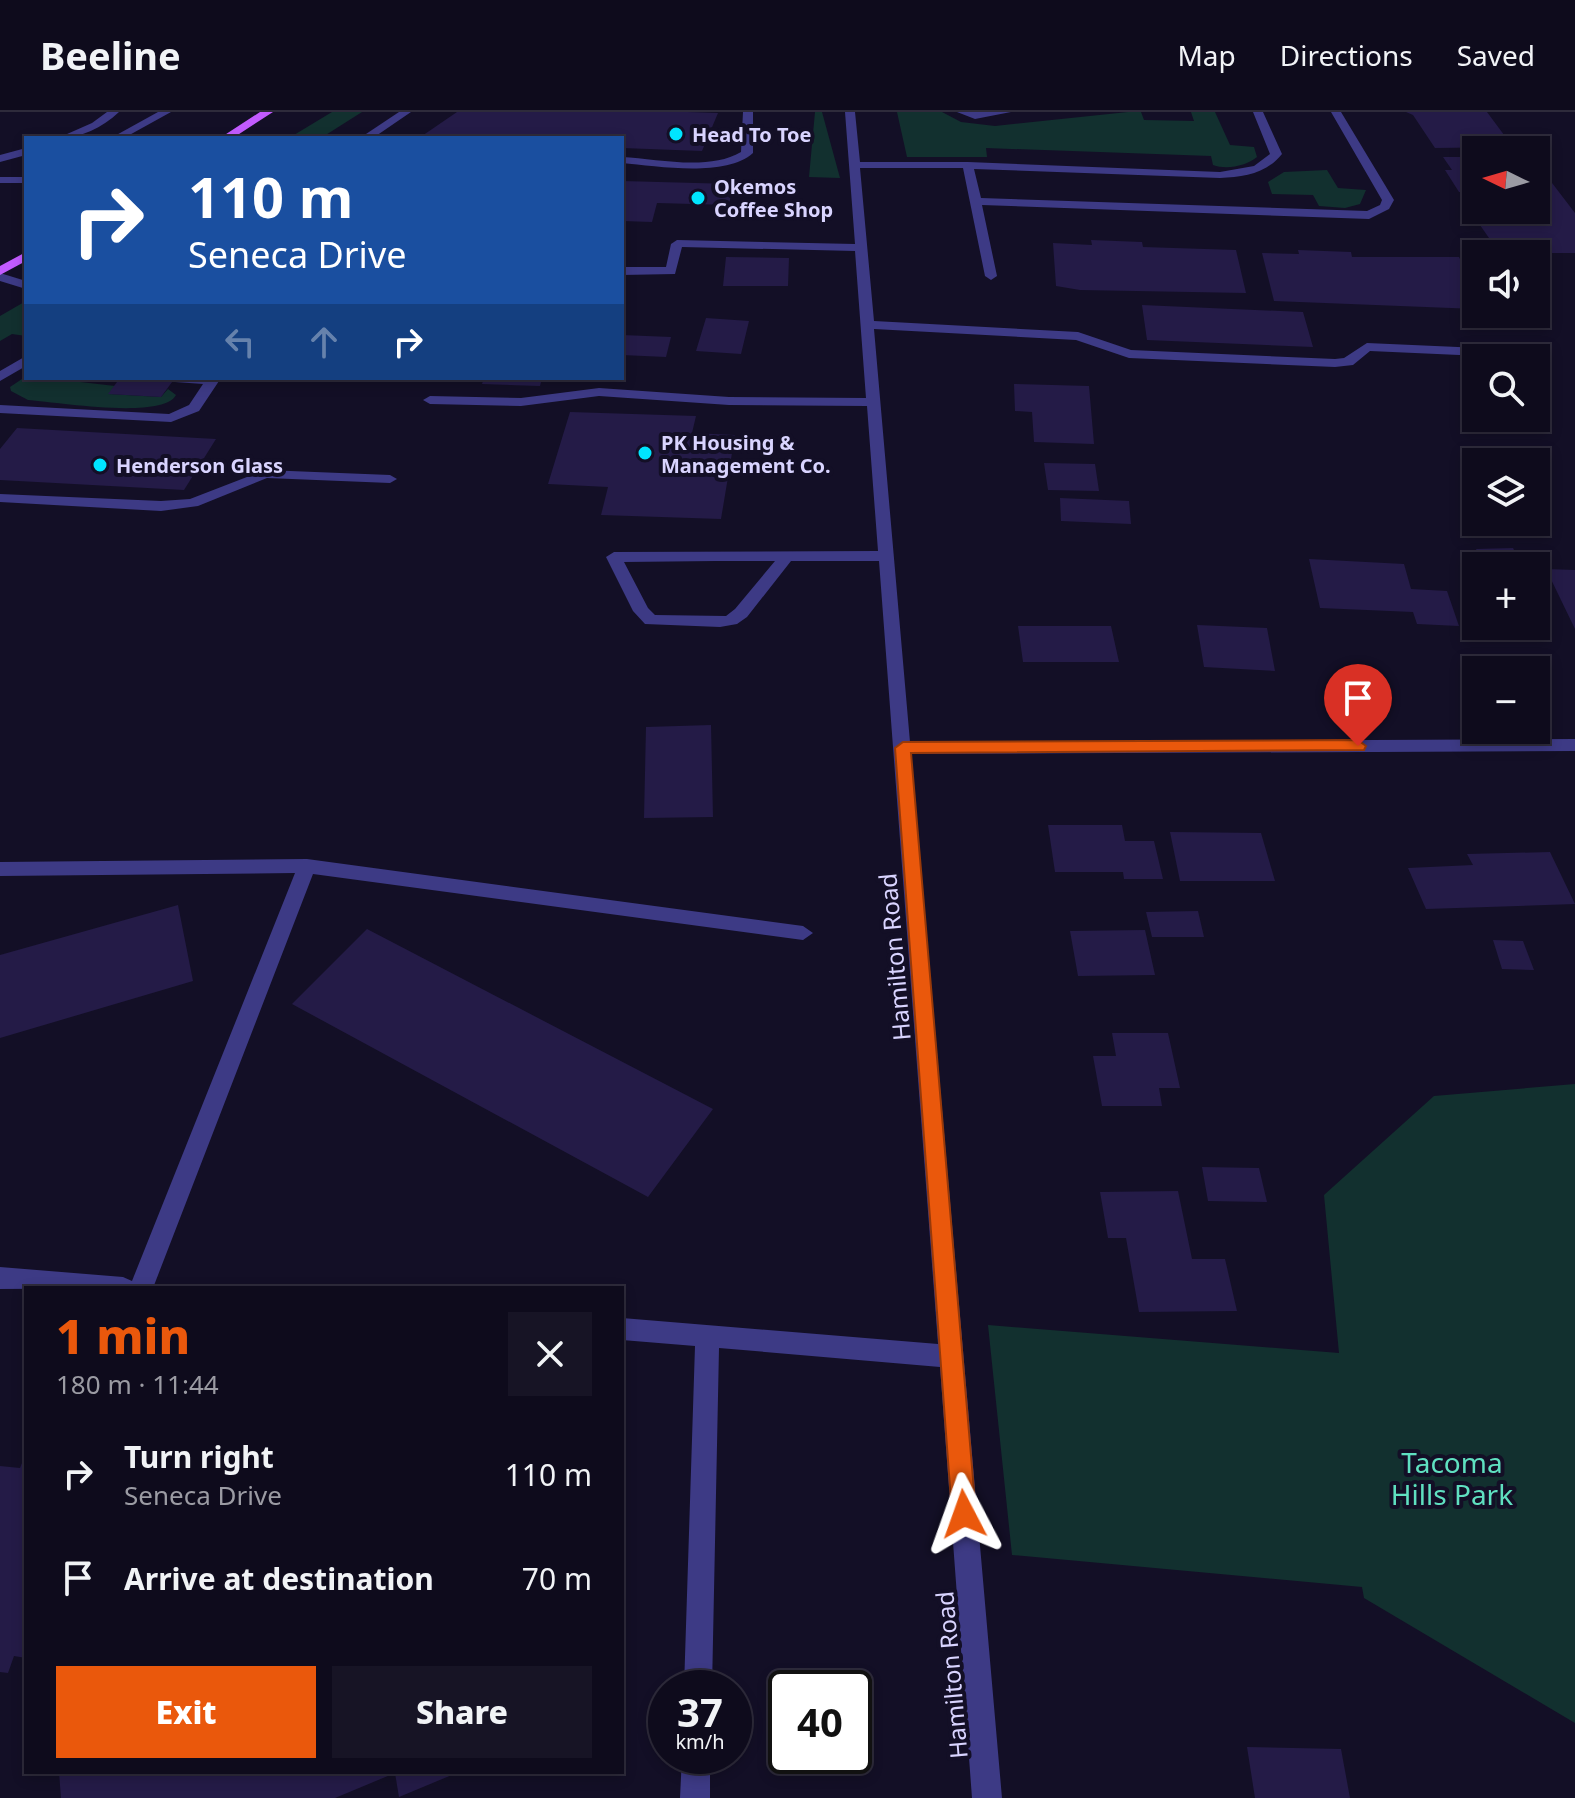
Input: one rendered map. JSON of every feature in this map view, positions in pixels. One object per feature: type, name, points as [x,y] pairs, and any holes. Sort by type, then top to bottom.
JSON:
[{"type":"main road","points":[[228,136],[268,112]]},
{"type":"main road","points":[[0,274],[24,257]]},
{"type":"street","points":[[93,112],[147,122]]},
{"type":"street","points":[[120,136],[166,112]]},
{"type":"street","points":[[368,136],[406,112]]},
{"type":"street","points":[[624,160],[723,163],[737,160],[747,153],[748,112]]},
{"type":"street","name":"Hamilton Road","points":[[850,112],[987,1798]]},
{"type":"street","points":[[962,112],[975,116],[1006,112]]},
{"type":"street","points":[[854,165],[968,165],[1220,175],[1246,172],[1263,167],[1276,154],[1258,112]]},
{"type":"street","points":[[975,201],[1356,216],[1379,212],[1388,200],[1336,112]]},
{"type":"street","points":[[69,136],[112,115]]},
{"type":"street","points":[[82,132],[97,136]]},
{"type":"street","points":[[0,159],[24,152]]},
{"type":"street","points":[[968,165],[991,276]]},
{"type":"street","points":[[0,180],[24,180]]},
{"type":"street","points":[[624,271],[671,271],[677,244],[698,242],[861,248]]},
{"type":"street","points":[[0,274],[24,284]]},
{"type":"street","points":[[868,325],[1078,336],[1129,354],[1287,361],[1342,363],[1367,347],[1462,351]]},
{"type":"street","points":[[0,377],[24,361]]},
{"type":"street","points":[[0,409],[171,418],[194,408],[211,380]]},
{"type":"street","points":[[430,400],[521,402],[599,392],[729,401],[874,402]]},
{"type":"street","points":[[0,498],[161,506],[193,503],[265,474],[390,479]]},
{"type":"street","points":[[787,556],[741,613],[720,622],[651,620],[641,611],[614,557],[692,556],[787,556],[887,556]]},
{"type":"street","points":[[903,748],[1575,745]]},
{"type":"street","points":[[0,869],[307,866],[803,933]]},
{"type":"street","points":[[142,1286],[307,866]]},
{"type":"street","points":[[0,1278],[98,1286]]},
{"type":"street","points":[[624,1329],[952,1357]]},
{"type":"street","points":[[698,1670],[707,1336]]},
{"type":"street","points":[[695,1798],[696,1774]]},
{"type":"green space","points":[[332,112],[362,112],[324,136],[292,136]]},
{"type":"green space","points":[[815,112],[822,112],[840,178],[809,177]]},
{"type":"green space","points":[[897,112],[942,112],[961,122],[995,126],[1128,112],[1141,112],[1144,120],[1194,121],[1191,112],[1215,112],[1230,145],[1254,147],[1257,157],[1242,165],[1224,167],[1213,165],[1211,156],[986,148],[987,157],[907,157]]},
{"type":"green space","points":[[1327,170],[1338,188],[1366,190],[1360,204],[1345,208],[1319,206],[1313,195],[1272,194],[1268,182],[1284,172]]},
{"type":"green space","points":[[24,302],[24,336],[12,334],[0,341],[0,316]]},
{"type":"green space","points":[[22,379],[115,386],[109,394],[161,397],[168,389],[176,395],[167,402],[151,407],[131,408],[28,400],[11,391],[10,387]]},
{"type":"green space","name":"Tacoma Hills Park","points":[[1575,1084],[1575,1723],[1364,1598],[1362,1587],[1012,1555],[988,1325],[1339,1353],[1324,1195],[1434,1096]]},
{"type":"building","points":[[457,112],[718,113],[702,151],[624,148],[624,136],[422,136]]},
{"type":"building","points":[[1406,112],[1487,112],[1505,136],[1462,136],[1462,148],[1435,148],[1413,115]]},
{"type":"building","points":[[1443,157],[1462,157],[1462,192],[1445,170],[1452,170]]},
{"type":"building","points":[[1550,180],[1575,213],[1575,253],[1550,253],[1550,240],[1489,238],[1479,224],[1550,224]]},
{"type":"building","points":[[624,181],[733,184],[729,205],[657,203],[652,222],[624,221]]},
{"type":"building","points":[[1091,240],[1142,242],[1143,247],[1236,250],[1246,293],[1080,290],[1056,286],[1053,243],[1092,245]]},
{"type":"building","points":[[1298,250],[1351,252],[1352,257],[1459,257],[1462,261],[1462,308],[1274,301],[1262,253],[1299,254]]},
{"type":"building","points":[[726,257],[789,258],[788,286],[723,286]]},
{"type":"building","points":[[1142,305],[1303,312],[1313,347],[1147,340]]},
{"type":"building","points":[[706,318],[749,321],[741,354],[696,351]]},
{"type":"building","points":[[624,335],[671,337],[666,357],[624,355]]},
{"type":"building","points":[[118,380],[174,380],[161,397],[108,394]]},
{"type":"building","points":[[483,380],[542,380],[540,386],[482,384]]},
{"type":"building","points":[[1014,384],[1089,386],[1094,444],[1034,442],[1032,412],[1015,411]]},
{"type":"building","name":"PK Housing & Management Co.","points":[[570,412],[696,416],[692,433],[735,435],[721,519],[601,515],[608,487],[548,484]]},
{"type":"building","name":"Henderson Glass","points":[[17,428],[216,439],[184,490],[0,480],[0,449]]},
{"type":"building","points":[[1044,463],[1095,464],[1099,491],[1048,490]]},
{"type":"building","points":[[1060,498],[1129,501],[1131,524],[1061,521]]},
{"type":"building","points":[[1513,548],[1515,552],[1477,552],[1476,549]]},
{"type":"building","points":[[1309,559],[1404,564],[1411,589],[1447,591],[1459,626],[1417,624],[1413,612],[1320,608]]},
{"type":"building","points":[[1550,569],[1575,570],[1575,629],[1550,577]]},
{"type":"building","points":[[1197,625],[1267,628],[1275,671],[1204,667]]},
{"type":"building","points":[[1018,626],[1111,626],[1119,662],[1023,662]]},
{"type":"building","points":[[711,725],[713,817],[644,818],[646,727]]},
{"type":"building","points":[[1048,825],[1122,825],[1125,841],[1154,841],[1163,879],[1124,879],[1123,872],[1055,872]]},
{"type":"building","points":[[1170,832],[1261,833],[1275,881],[1180,881]]},
{"type":"building","points":[[1550,852],[1575,904],[1426,909],[1408,868],[1473,865],[1467,854]]},
{"type":"building","points":[[178,905],[193,981],[0,1038],[0,955]]},
{"type":"building","points":[[1198,911],[1204,937],[1152,937],[1146,912]]},
{"type":"building","points":[[367,929],[713,1109],[648,1197],[292,1004]]},
{"type":"building","points":[[1145,930],[1155,975],[1078,976],[1070,931]]},
{"type":"building","points":[[1493,940],[1523,941],[1534,970],[1502,969]]},
{"type":"building","points":[[1112,1033],[1168,1033],[1180,1088],[1159,1088],[1162,1106],[1102,1106],[1093,1056],[1116,1056]]},
{"type":"building","points":[[1202,1167],[1259,1168],[1267,1202],[1208,1201]]},
{"type":"building","points":[[1178,1191],[1192,1259],[1225,1259],[1237,1311],[1139,1312],[1126,1238],[1108,1238],[1100,1192]]},
{"type":"building","points":[[24,1458],[24,1658],[14,1656],[8,1673],[0,1672],[0,1466],[20,1468]]},
{"type":"building","points":[[1247,1747],[1341,1749],[1350,1798],[1255,1798]]},
{"type":"building","points":[[59,1774],[393,1774],[335,1798],[61,1798]]},
{"type":"building","points":[[395,1774],[454,1774],[399,1797]]},
{"type":"place","name":"Head To Toe","points":[[676,134]]},
{"type":"place","name":"Okemos Coffee Shop","points":[[698,198]]},
{"type":"place","name":"PK Housing & Management Co.","points":[[645,453]]},
{"type":"place","name":"Henderson Glass","points":[[100,465]]},
{"type":"route","points":[[964,1514],[903,748],[1358,746]]}]
